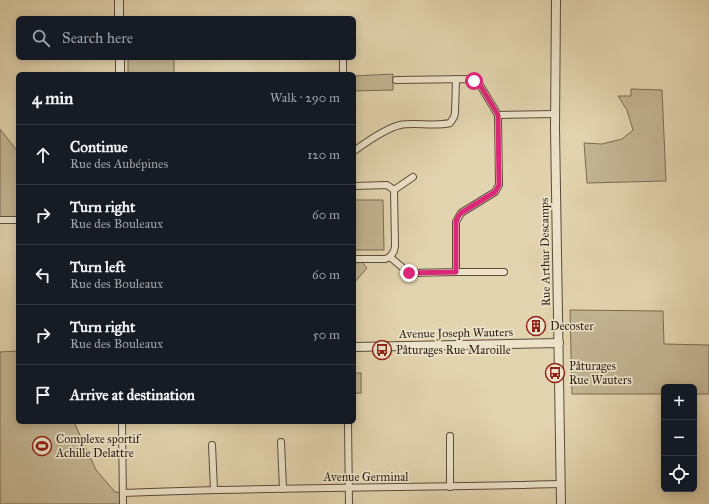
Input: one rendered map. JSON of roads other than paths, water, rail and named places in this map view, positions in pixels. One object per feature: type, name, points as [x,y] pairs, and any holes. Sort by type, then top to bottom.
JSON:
[{"type":"street","points":[[118,0],[119,16]]},
{"type":"street","name":"Rue Arthur Descamps","points":[[556,0],[555,114],[561,504]]},
{"type":"street","points":[[120,60],[120,72]]},
{"type":"street","points":[[342,60],[343,72]]},
{"type":"street","points":[[356,150],[399,125],[450,123],[455,113],[456,79]]},
{"type":"street","points":[[396,80],[470,79],[477,82],[498,115],[499,185],[495,192],[461,213],[458,217],[456,222],[456,272]]},
{"type":"street","points":[[498,115],[555,114]]},
{"type":"street","points":[[394,190],[413,177]]},
{"type":"street","points":[[356,186],[387,185],[394,190]]},
{"type":"street","points":[[356,259],[385,259],[390,257],[394,251],[394,190]]},
{"type":"street","points":[[0,220],[16,220]]},
{"type":"street","points":[[390,257],[409,273],[504,272]]},
{"type":"street","name":"Avenue Joseph Wauters","points":[[356,347],[559,343]]},
{"type":"street","points":[[122,424],[123,504]]},
{"type":"street","points":[[348,424],[349,504]]},
{"type":"street","points":[[450,436],[450,487]]},
{"type":"street","points":[[281,442],[283,489]]},
{"type":"street","points":[[212,445],[214,490]]},
{"type":"street","name":"Avenue Germinal","points":[[123,492],[561,484]]},
{"type":"place","name":"Decoster","points":[[536,326]]},
{"type":"place","name":"Pâturages Rue Maroille","points":[[382,350]]},
{"type":"place","name":"Pâturages Rue Wauters","points":[[555,373]]},
{"type":"place","name":"Complexe sportif Achille Delattre","points":[[42,446]]}]
